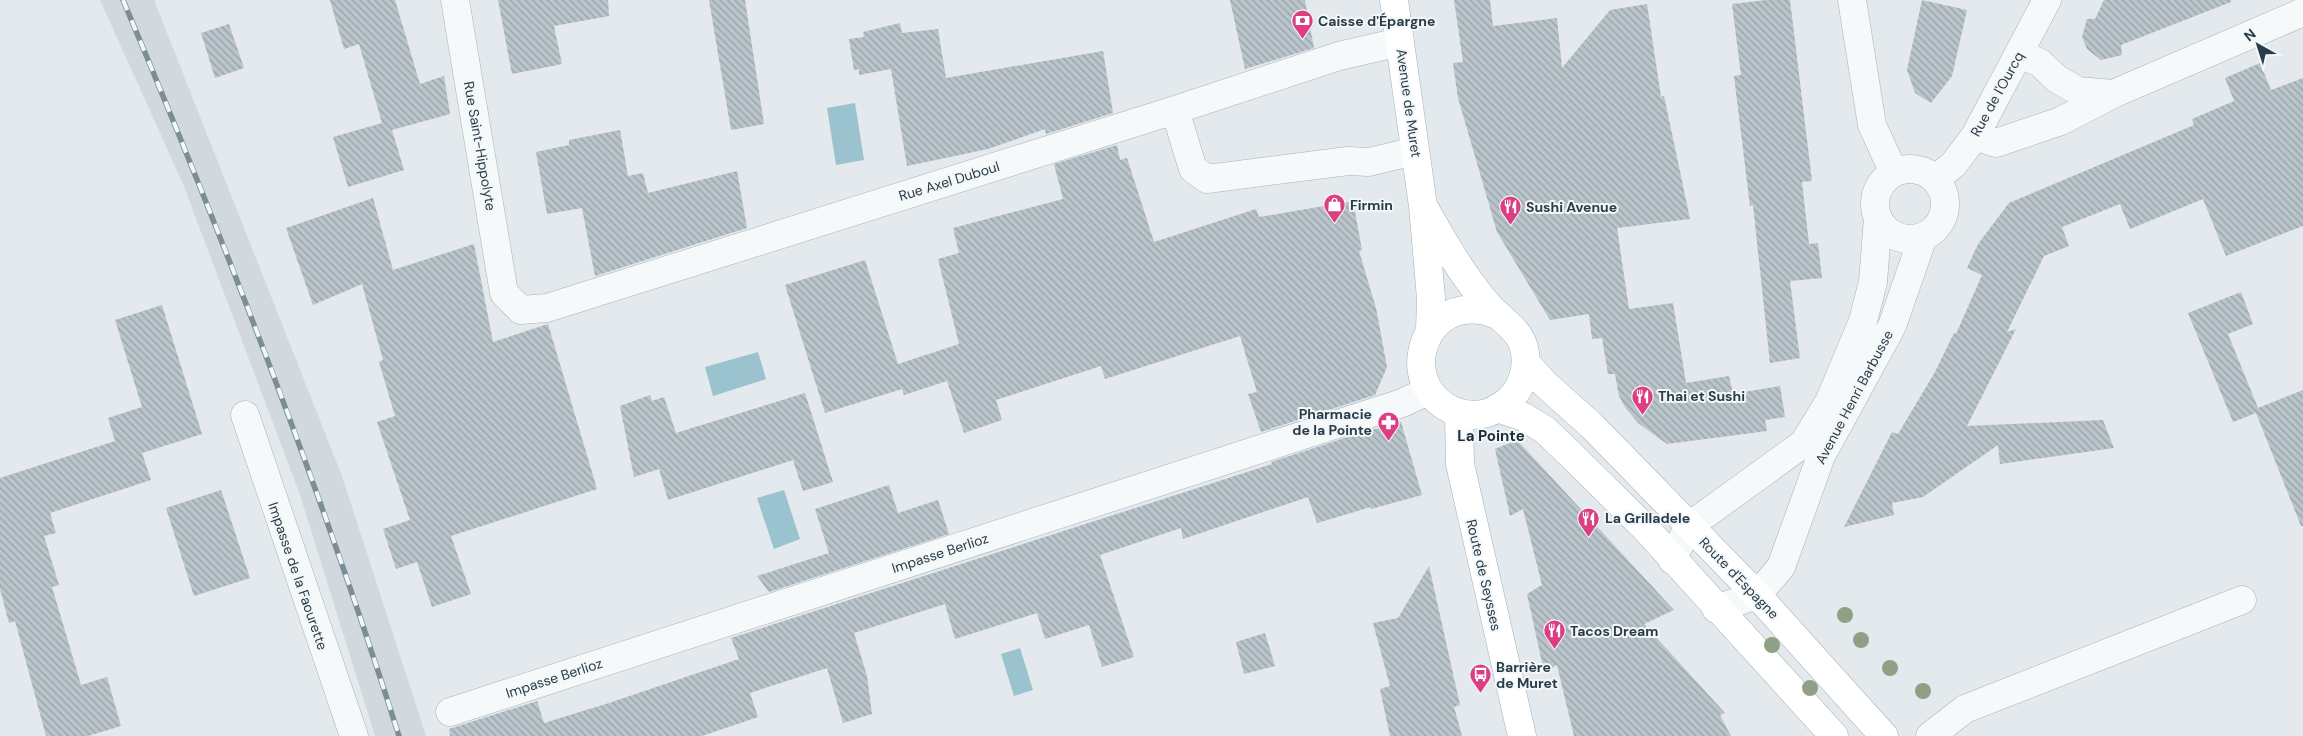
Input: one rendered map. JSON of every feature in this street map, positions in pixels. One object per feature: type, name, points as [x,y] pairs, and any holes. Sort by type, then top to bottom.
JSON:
[{"type":"main road","name":"Avenue de Muret","points":[[1394,0],[1424,206],[1431,298],[1430,331]]},
{"type":"main road","name":"Avenue de Muret","points":[[1424,206],[1472,286],[1497,315]]},
{"type":"main road","points":[[1479,310],[1497,315],[1507,322],[1521,340],[1526,362],[1522,381],[1512,397],[1497,408],[1485,413],[1459,413],[1447,408],[1428,391],[1422,376],[1420,361],[1423,345],[1430,331],[1444,319],[1460,311],[1479,310]]},
{"type":"main road","name":"Route d'Espagne","points":[[1526,362],[1545,384],[1592,426],[1688,527],[1757,595],[1884,736]]},
{"type":"main road","points":[[1497,408],[1524,417],[1545,430],[1647,530],[1672,560],[1834,736]]},
{"type":"main road","name":"Route de Seysses","points":[[1459,413],[1461,472],[1522,736]]},
{"type":"street","name":"Rue Saint-Hippolyte","points":[[455,0],[504,293]]},
{"type":"street","points":[[1852,0],[1872,125],[1894,173]]},
{"type":"street","name":"Rue de l'Ourcq","points":[[1935,179],[1953,165],[1975,136],[2046,0]]},
{"type":"street","points":[[1975,136],[1996,144],[2061,120],[2113,94],[2303,12]]},
{"type":"street","name":"Rue Axel Duboul","points":[[504,293],[521,310],[547,308],[1175,110],[1339,56],[1400,42]]},
{"type":"street","points":[[2019,53],[2040,63],[2057,79],[2078,91],[2113,94]]},
{"type":"street","points":[[1175,110],[1193,169],[1207,179],[1348,162],[1369,162],[1415,151]]},
{"type":"street","points":[[1908,169],[1922,171],[1935,179],[1942,188],[1945,199],[1945,211],[1941,222],[1934,231],[1923,237],[1912,239],[1901,238],[1884,227],[1878,218],[1876,198],[1879,188],[1894,173],[1908,169]]},
{"type":"street","name":"Avenue Henri Barbusse","points":[[1672,560],[1688,527],[1804,443],[1830,400],[1863,321],[1873,282],[1878,218]]},
{"type":"street","name":"Avenue Henri Barbusse","points":[[1757,595],[1780,567],[1821,456],[1892,326],[1923,237]]},
{"type":"street","name":"Impasse Berlioz","points":[[450,712],[1402,403],[1428,391]]},
{"type":"street","name":"Impasse de la Faourette","points":[[245,415],[354,736]]},
{"type":"street","points":[[1716,608],[1757,595]]},
{"type":"street","points":[[1930,736],[1965,709],[2242,600]]},
{"type":"shaded area","points":[[100,0],[154,0],[342,476],[426,736],[375,736],[300,495],[183,184]]},
{"type":"water","points":[[855,103],[864,160],[836,165],[827,108]]},
{"type":"water","points":[[758,352],[766,379],[713,396],[705,367]]},
{"type":"water","points":[[784,490],[800,539],[774,549],[757,498]]},
{"type":"water","points":[[1020,648],[1033,690],[1014,696],[1001,654]]},
{"type":"building","points":[[330,0],[395,0],[420,84],[444,76],[450,114],[392,130],[404,170],[348,187],[333,137],[382,123],[359,44],[344,49]]},
{"type":"building","points":[[498,0],[608,0],[609,16],[554,26],[562,64],[512,74]]},
{"type":"building","points":[[709,0],[745,0],[764,124],[731,130]]},
{"type":"building","points":[[1230,0],[1305,0],[1314,48],[1245,69]]},
{"type":"building","points":[[1454,0],[1490,0],[1493,26],[1557,18],[1562,68],[1610,10],[1647,4],[1661,97],[1664,96],[1690,219],[1617,228],[1629,309],[1673,303],[1686,383],[1729,376],[1733,394],[1780,386],[1785,417],[1765,420],[1767,431],[1667,444],[1638,423],[1625,407],[1619,396],[1615,374],[1608,374],[1602,338],[1592,339],[1589,314],[1550,320],[1497,232],[1458,98],[1453,63],[1463,62]]},
{"type":"building","points":[[1766,0],[1790,0],[1812,181],[1802,182],[1809,244],[1818,243],[1822,278],[1790,281],[1800,358],[1770,363],[1753,205],[1750,206],[1734,76],[1741,75],[1732,4]]},
{"type":"building","points":[[1922,0],[1967,10],[1952,76],[1931,103],[1915,93],[1907,70]]},
{"type":"building","points":[[2104,0],[2231,0],[2231,2],[2121,45],[2122,55],[2101,60],[2087,49],[2082,37],[2087,19],[2095,19]]},
{"type":"building","points":[[900,23],[902,33],[938,29],[946,78],[1103,51],[1113,113],[1046,134],[1045,129],[988,149],[907,166],[891,69],[859,75],[859,69],[854,70],[849,39],[864,37],[863,32]]},
{"type":"building","points":[[229,24],[244,68],[215,78],[201,33]]},
{"type":"building","points":[[2260,63],[2271,90],[2303,78],[2303,226],[2226,256],[2203,199],[2130,229],[2120,204],[2062,227],[2069,246],[2044,256],[2007,332],[2016,329],[1967,426],[2103,420],[2114,448],[2000,464],[1998,445],[1923,497],[1892,503],[1894,515],[1844,527],[1892,432],[1898,434],[1935,372],[1954,333],[1956,334],[1982,275],[1967,268],[1978,244],[2009,203],[2194,125],[2192,119],[2234,101],[2225,78]]},
{"type":"building","points":[[620,130],[628,176],[643,173],[648,193],[737,171],[747,228],[595,276],[582,208],[547,214],[536,152],[569,145],[569,140]]},
{"type":"building","points":[[1117,145],[1120,160],[1127,158],[1154,242],[1256,209],[1259,217],[1353,201],[1362,250],[1359,251],[1376,308],[1387,367],[1375,395],[1261,432],[1248,394],[1257,392],[1240,336],[1105,379],[1101,366],[996,400],[1002,420],[964,433],[947,381],[904,395],[902,389],[825,413],[785,285],[865,260],[898,364],[959,344],[938,259],[959,253],[953,228],[1063,199],[1054,164]]},
{"type":"building","points":[[373,198],[393,270],[474,244],[493,342],[548,324],[597,489],[451,536],[471,594],[432,607],[417,562],[396,569],[383,529],[410,520],[377,422],[395,416],[379,362],[383,360],[362,284],[313,305],[286,228]]},
{"type":"building","points":[[2241,292],[2253,324],[2228,334],[2258,408],[2303,390],[2303,526],[2301,526],[2256,413],[2233,422],[2188,313]]},
{"type":"building","points":[[162,305],[202,434],[142,453],[151,480],[50,513],[56,533],[44,536],[59,585],[52,587],[81,685],[107,677],[121,726],[88,736],[46,736],[15,621],[9,623],[0,589],[0,478],[115,441],[108,418],[142,407],[115,320]]},
{"type":"building","points":[[805,393],[833,482],[803,491],[793,460],[668,500],[659,469],[634,477],[620,406],[650,395],[652,401],[664,397],[676,433]]},
{"type":"building","points":[[1401,422],[1422,495],[1371,509],[1371,507],[1317,523],[1308,497],[1183,539],[1181,528],[1100,555],[1134,657],[1102,667],[1089,625],[1045,639],[1037,613],[955,639],[945,604],[854,633],[867,676],[872,714],[843,723],[827,668],[750,693],[758,717],[702,736],[450,736],[449,729],[537,701],[544,723],[609,703],[739,659],[731,638],[1272,464],[1271,462],[1360,433]]},
{"type":"building","points":[[1517,440],[1674,610],[1644,624],[1725,713],[1720,715],[1731,736],[1574,736],[1557,665],[1544,672],[1527,594],[1542,585],[1523,509],[1510,516],[1495,449]]},
{"type":"building","points":[[889,485],[898,513],[938,500],[949,534],[769,592],[757,576],[829,553],[815,509]]},
{"type":"building","points":[[221,490],[250,578],[194,596],[166,508]]},
{"type":"building","points":[[1429,566],[1460,705],[1454,707],[1462,736],[1390,736],[1380,689],[1390,686],[1373,623],[1398,618]]},
{"type":"building","points":[[1265,633],[1275,666],[1244,674],[1236,642]]},
{"type":"railway","points":[[123,0],[198,182],[270,365],[337,550],[399,736]]},
{"type":"place","name":"Caisse d'Épargne","points":[[1302,40]]},
{"type":"place","name":"Firmin","points":[[1334,224]]},
{"type":"place","name":"Sushi Avenue","points":[[1510,226]]},
{"type":"place","name":"Thai et Sushi","points":[[1642,415]]},
{"type":"place","name":"Pharmacie de la Pointe","points":[[1388,441]]},
{"type":"place","name":"La Grilladele","points":[[1589,537]]},
{"type":"place","name":"Tacos Dream","points":[[1554,650]]},
{"type":"place","name":"Barrière de Muret","points":[[1480,694]]},
{"type":"district","name":"La Pointe","points":[[1491,436]]}]
